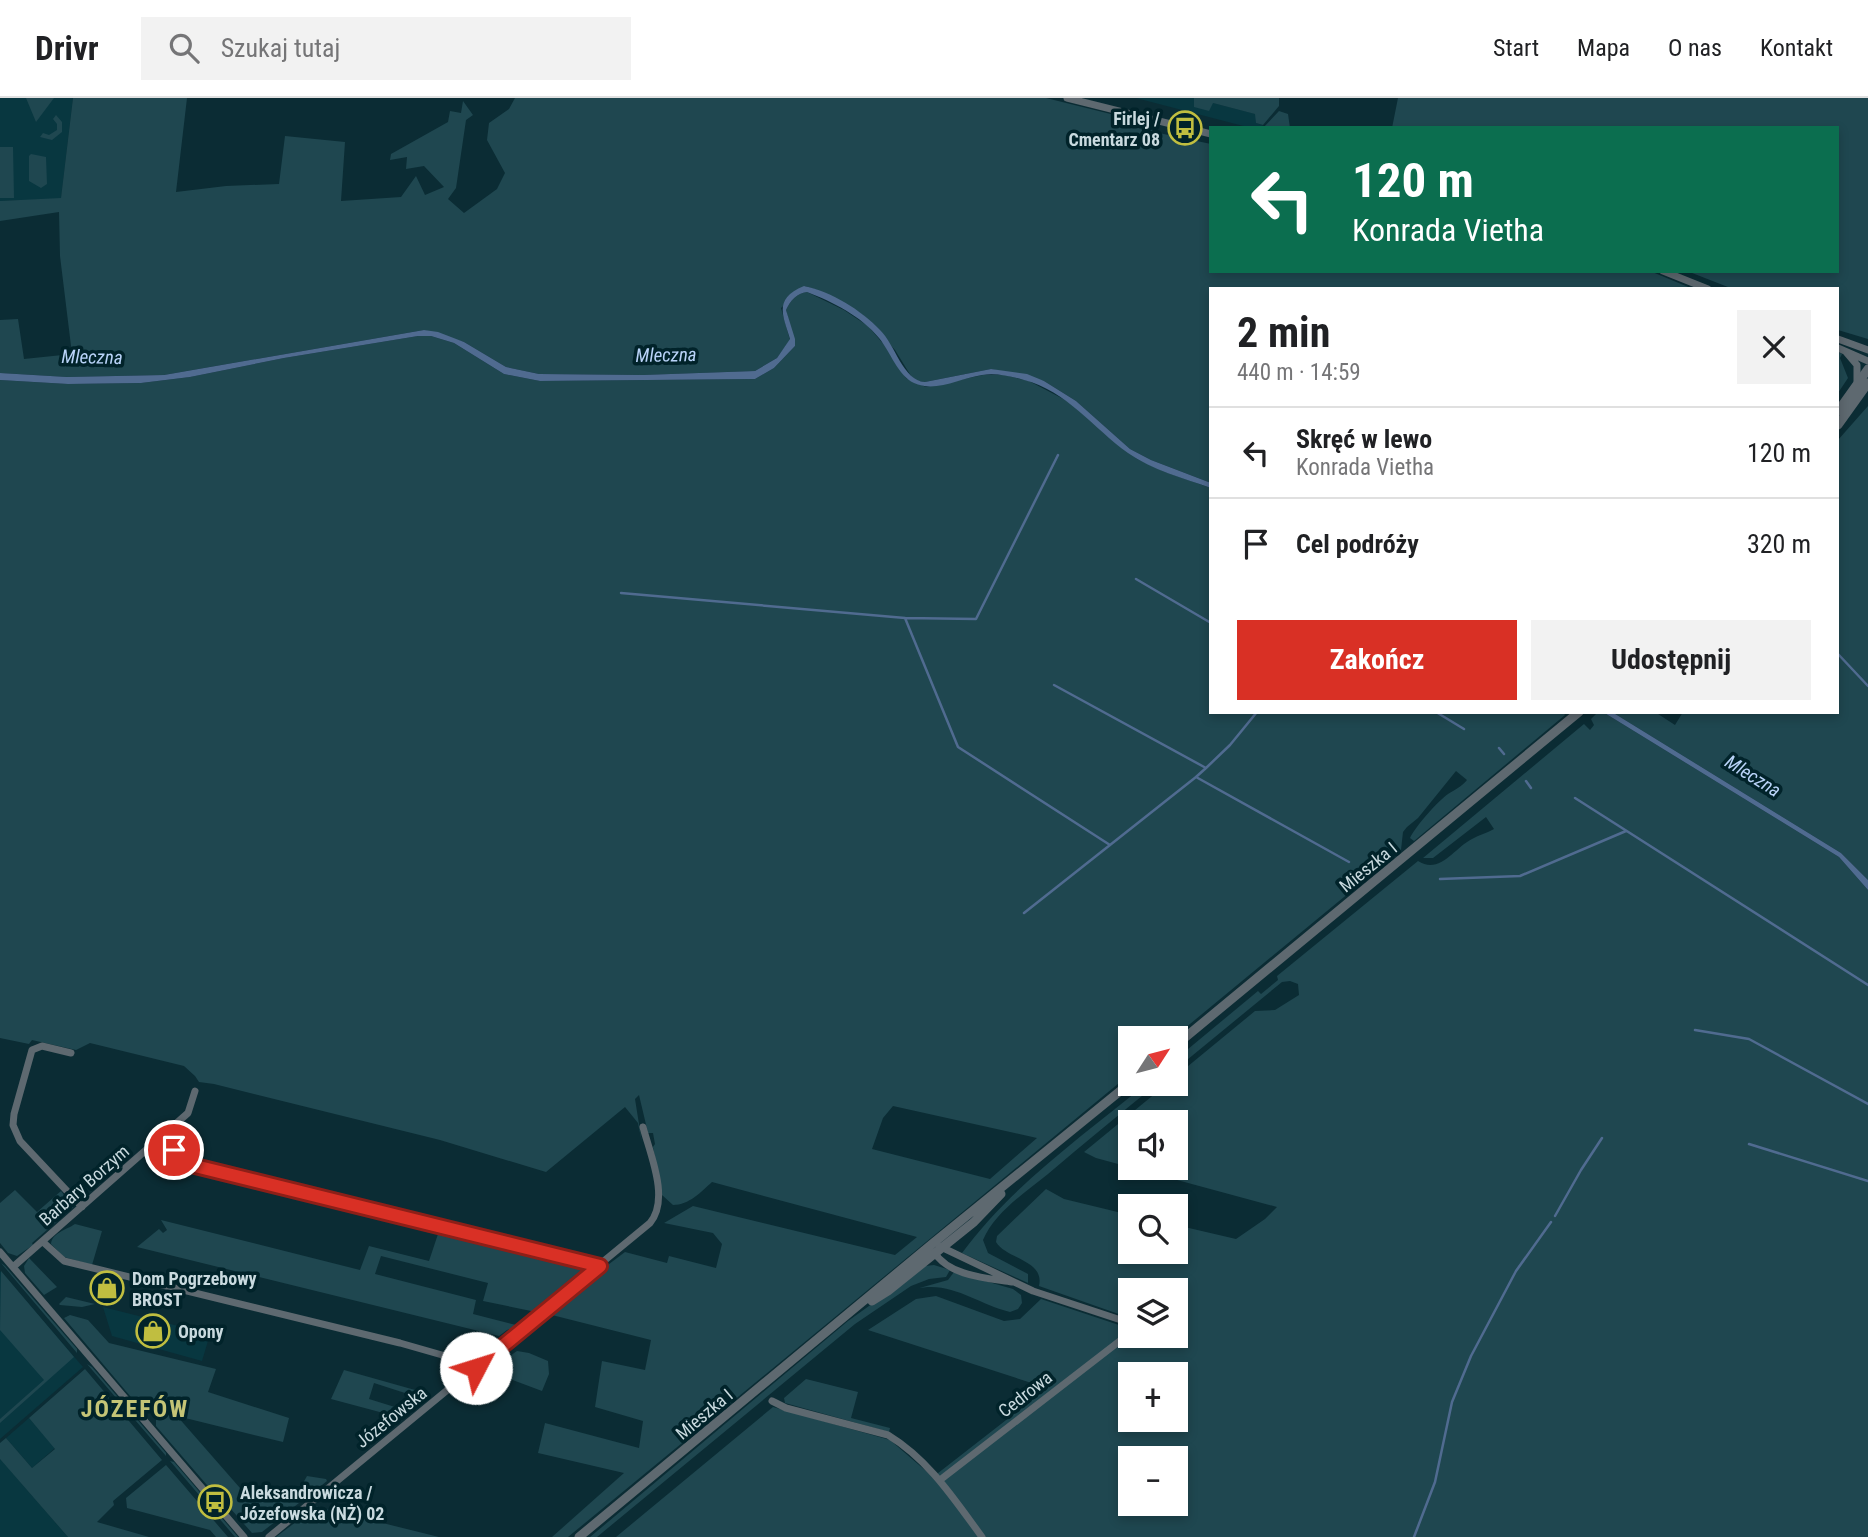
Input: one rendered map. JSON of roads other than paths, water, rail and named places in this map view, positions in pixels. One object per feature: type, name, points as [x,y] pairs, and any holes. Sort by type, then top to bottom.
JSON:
[{"type":"street","points":[[1067,98],[1209,134]]},
{"type":"street","points":[[1668,273],[1703,287]]},
{"type":"street","points":[[1839,339],[1868,350]]},
{"type":"street","points":[[1839,348],[1868,361]]},
{"type":"street","points":[[1846,352],[1857,365],[1859,376],[1856,386]]},
{"type":"street","points":[[1839,410],[1868,369]]},
{"type":"street","points":[[1839,424],[1868,383]]},
{"type":"street","name":"Mieszka I","points":[[1188,1035],[1576,715]]},
{"type":"street","points":[[71,1053],[42,1046],[32,1050],[13,1125],[20,1141],[82,1207]]},
{"type":"street","name":"Barbary Borzym","points":[[13,1267],[188,1113],[195,1091]]},
{"type":"street","name":"Mieszka I","points":[[579,1537],[849,1314],[888,1291],[1023,1171],[1118,1093]]},
{"type":"street","name":"Józefowska","points":[[269,1537],[650,1223],[657,1211],[659,1195],[643,1127]]},
{"type":"street","points":[[162,1137],[187,1164],[600,1266]]},
{"type":"street","name":"Mieszka I","points":[[933,1249],[942,1247],[974,1222],[1023,1171]]},
{"type":"street","points":[[955,1237],[955,1253]]},
{"type":"street","points":[[43,1242],[64,1261],[400,1343],[476,1368]]},
{"type":"street","points":[[942,1247],[1033,1291],[1118,1319]]},
{"type":"street","points":[[933,1249],[953,1269],[1012,1282]]},
{"type":"street","points":[[0,1252],[244,1537]]},
{"type":"street","name":"Cedrowa","points":[[940,1480],[1118,1342]]},
{"type":"street","points":[[772,1401],[786,1408],[888,1435],[914,1454],[940,1480],[982,1537]]},
{"type":"waterway","points":[[621,593],[905,618],[976,619],[1058,455]]},
{"type":"waterway","points":[[1136,579],[1209,622]]},
{"type":"waterway","points":[[905,618],[958,747],[1110,845]]},
{"type":"waterway","points":[[1839,655],[1868,686]]},
{"type":"waterway","points":[[1054,685],[1206,768],[1196,777]]},
{"type":"waterway","points":[[1206,768],[1230,745],[1255,714]]},
{"type":"waterway","points":[[1439,714],[1464,729]]},
{"type":"waterway","points":[[1499,748],[1504,754]]},
{"type":"waterway","points":[[1024,913],[1196,777],[1349,862]]},
{"type":"waterway","points":[[1526,781],[1531,788]]},
{"type":"waterway","points":[[1575,798],[1868,985]]},
{"type":"waterway","points":[[1440,879],[1520,876],[1626,831]]},
{"type":"waterway","points":[[1695,1030],[1749,1039],[1868,1104]]},
{"type":"waterway","points":[[1555,1216],[1602,1138]]},
{"type":"waterway","points":[[1749,1144],[1868,1181]]},
{"type":"waterway","points":[[1414,1537],[1435,1482],[1452,1402],[1471,1356],[1516,1271],[1551,1222]]},
{"type":"place","name":"Firlej / Cmentarz 08","points":[[1185,128]]},
{"type":"place","name":"Dom Pogrzebowy BROST","points":[[107,1288]]},
{"type":"place","name":"Opony","points":[[153,1331]]},
{"type":"place","name":"Aleksandrowicza / Józefowska (NŻ) 02","points":[[215,1502]]},
{"type":"district","name":"JÓZEFÓW","points":[[135,1409]]},
{"type":"water label","name":"Mleczna","points":[[666,355]]},
{"type":"water label","name":"Mleczna","points":[[92,357]]},
{"type":"water label","name":"Mleczna","points":[[1753,776]]}]
